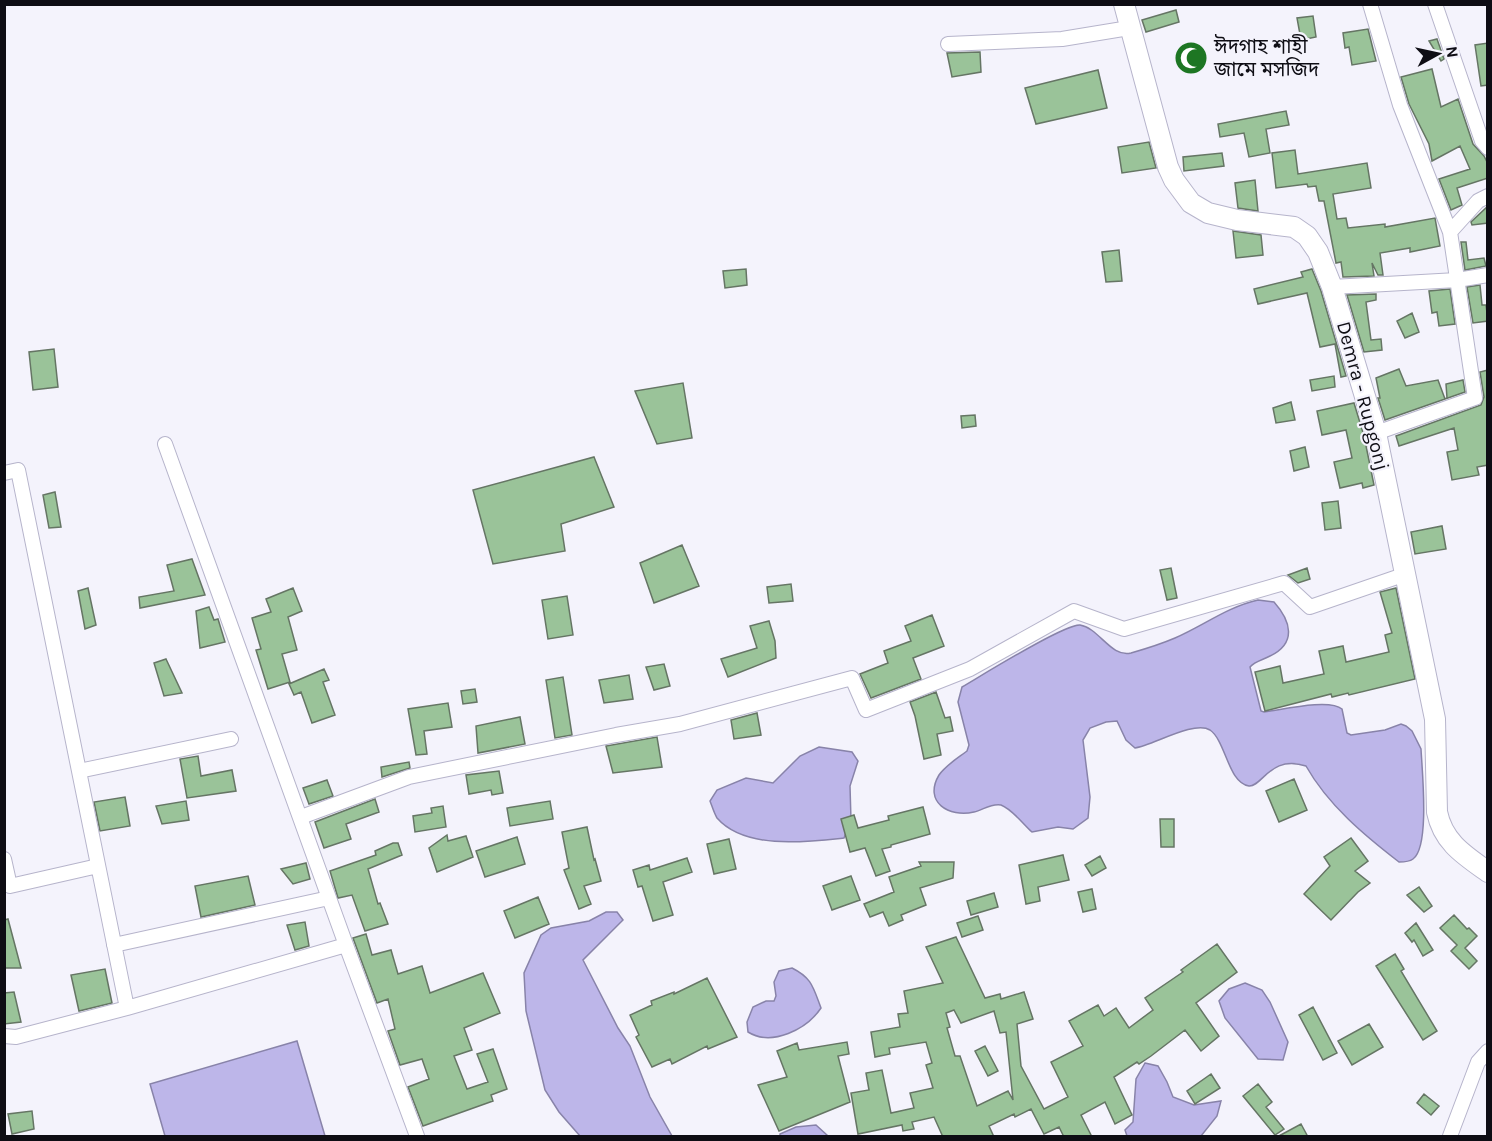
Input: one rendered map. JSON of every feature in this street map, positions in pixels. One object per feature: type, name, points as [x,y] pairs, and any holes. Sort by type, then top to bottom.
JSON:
[{"type":"street","name":"Demra - Rupgonj","points":[[1124,4],[1168,167],[1191,203],[1208,213],[1237,220],[1294,228],[1307,236],[1318,252],[1332,287],[1376,433],[1435,718],[1437,812],[1440,825],[1444,834],[1461,852],[1488,872]]},
{"type":"street","points":[[1370,4],[1400,105],[1450,232],[1475,398],[1376,433]]},
{"type":"street","points":[[1435,4],[1482,141],[1488,148]]},
{"type":"street","points":[[948,44],[1062,39],[1129,28]]},
{"type":"street","points":[[1450,232],[1478,201],[1488,196]]},
{"type":"street","points":[[1332,287],[1457,280],[1488,275]]},
{"type":"street","points":[[165,444],[417,1137]]},
{"type":"street","points":[[4,473],[18,470],[127,1008]]},
{"type":"street","points":[[301,817],[408,777],[680,724],[852,678],[866,710],[970,669],[1074,611],[1124,629],[1284,583],[1310,607],[1406,574]]},
{"type":"street","points":[[79,771],[231,739]]},
{"type":"street","points":[[4,859],[10,886],[98,866]]},
{"type":"street","points":[[114,945],[329,898]]},
{"type":"street","points":[[4,1036],[16,1037],[127,1008],[346,945]]},
{"type":"street","points":[[1450,1137],[1478,1062],[1488,1051]]},
{"type":"shaded area","points":[[1258,600],[1274,602],[1280,609],[1289,631],[1288,638],[1279,651],[1250,667],[1261,711],[1316,705],[1336,706],[1342,709],[1347,733],[1351,735],[1385,730],[1401,724],[1412,731],[1421,749],[1424,807],[1422,840],[1413,859],[1399,862],[1360,830],[1325,794],[1306,766],[1294,763],[1284,764],[1276,767],[1254,785],[1249,786],[1242,783],[1236,778],[1215,735],[1203,728],[1194,728],[1135,748],[1126,740],[1117,721],[1090,728],[1083,740],[1090,797],[1088,818],[1073,829],[1058,827],[1032,832],[1013,813],[1001,805],[974,812],[956,813],[941,806],[936,800],[934,793],[939,775],[967,751],[969,745],[958,702],[962,687],[1041,641],[1071,627],[1080,625],[1087,627],[1117,651],[1131,653],[1175,638],[1225,612]]},
{"type":"shaded area","points":[[819,747],[852,752],[858,761],[850,786],[851,820],[844,838],[777,842],[743,835],[729,828],[717,818],[710,801],[717,790],[746,778],[773,783],[800,756]]},
{"type":"shaded area","points":[[606,912],[617,912],[623,920],[583,960],[618,1028],[630,1046],[650,1097],[672,1136],[580,1136],[559,1112],[545,1090],[526,1011],[524,973],[541,935],[551,928],[589,921]]},
{"type":"shaded area","points":[[792,968],[808,980],[821,1008],[807,1023],[788,1034],[768,1038],[748,1032],[747,1022],[753,1007],[766,1001],[774,1001],[776,996],[774,982],[779,971]]},
{"type":"shaded area","points":[[1245,983],[1262,990],[1270,1002],[1288,1042],[1283,1060],[1258,1059],[1225,1018],[1219,1001],[1229,989]]},
{"type":"shaded area","points":[[297,1041],[325,1136],[165,1136],[150,1084]]},
{"type":"shaded area","points":[[1145,1063],[1158,1066],[1173,1097],[1194,1105],[1221,1101],[1217,1116],[1201,1136],[1127,1136],[1125,1130],[1133,1122],[1136,1079]]},
{"type":"shaded area","points":[[816,1125],[828,1136],[780,1136],[796,1127]]},
{"type":"building","points":[[1176,10],[1179,22],[1146,32],[1142,20]]},
{"type":"building","points":[[1313,16],[1316,37],[1301,40],[1297,18]]},
{"type":"building","points":[[1368,29],[1376,61],[1352,65],[1349,47],[1345,48],[1343,33]]},
{"type":"building","points":[[1437,39],[1444,59],[1441,61],[1429,41]]},
{"type":"building","points":[[1488,43],[1488,85],[1481,86],[1475,45]]},
{"type":"building","points":[[980,52],[981,72],[952,77],[947,53]]},
{"type":"building","points":[[1432,69],[1441,107],[1458,99],[1473,144],[1488,164],[1488,178],[1457,188],[1462,205],[1451,210],[1439,179],[1470,169],[1460,146],[1432,161],[1429,144],[1409,104],[1401,77]]},
{"type":"building","points":[[1098,70],[1107,108],[1036,124],[1025,88]]},
{"type":"building","points":[[1286,111],[1289,125],[1266,129],[1270,153],[1249,157],[1244,133],[1220,137],[1218,124]]},
{"type":"building","points":[[1149,142],[1156,168],[1122,173],[1118,147]]},
{"type":"building","points":[[1295,150],[1298,174],[1367,163],[1371,188],[1333,194],[1337,219],[1346,218],[1348,228],[1385,224],[1385,227],[1435,218],[1440,246],[1410,252],[1410,248],[1380,253],[1383,275],[1378,275],[1372,263],[1374,276],[1343,277],[1341,262],[1336,263],[1324,201],[1319,201],[1316,186],[1308,187],[1307,184],[1276,188],[1272,153]]},
{"type":"building","points":[[1222,153],[1224,166],[1184,171],[1183,157]]},
{"type":"building","points":[[1255,180],[1258,211],[1238,208],[1235,183]]},
{"type":"building","points":[[1488,206],[1488,223],[1472,225],[1471,222]]},
{"type":"building","points":[[1233,231],[1261,235],[1263,255],[1236,258]]},
{"type":"building","points":[[1461,242],[1466,242],[1468,260],[1484,258],[1486,266],[1465,270]]},
{"type":"building","points":[[1119,250],[1122,281],[1106,282],[1102,252]]},
{"type":"building","points":[[746,269],[747,285],[725,288],[723,271]]},
{"type":"building","points":[[1312,269],[1321,291],[1346,376],[1341,377],[1335,344],[1320,347],[1307,293],[1258,304],[1254,289],[1303,277],[1301,272]]},
{"type":"building","points":[[1480,285],[1482,305],[1486,305],[1488,321],[1473,323],[1467,287]]},
{"type":"building","points":[[1450,289],[1455,324],[1439,326],[1437,312],[1432,313],[1429,291]]},
{"type":"building","points":[[1376,294],[1376,300],[1366,302],[1371,340],[1381,339],[1382,350],[1364,352],[1347,295]]},
{"type":"building","points":[[1412,313],[1419,332],[1405,338],[1397,321]]},
{"type":"building","points":[[54,349],[58,387],[33,390],[29,352]]},
{"type":"building","points":[[1399,369],[1406,386],[1438,380],[1445,399],[1385,420],[1378,398],[1380,398],[1376,378]]},
{"type":"building","points":[[1488,370],[1488,465],[1477,467],[1479,475],[1452,480],[1447,452],[1458,450],[1454,428],[1399,446],[1396,436],[1481,405],[1484,397],[1480,372]]},
{"type":"building","points":[[1334,376],[1335,387],[1312,391],[1310,380]]},
{"type":"building","points":[[1463,380],[1465,392],[1445,399],[1447,398],[1446,384]]},
{"type":"building","points":[[683,383],[692,438],[657,444],[635,391]]},
{"type":"building","points":[[1291,402],[1295,420],[1276,423],[1273,408]]},
{"type":"building","points":[[1354,403],[1364,436],[1374,485],[1363,488],[1362,483],[1340,488],[1334,462],[1352,458],[1346,430],[1322,435],[1317,411]]},
{"type":"building","points":[[975,415],[976,426],[962,428],[961,416]]},
{"type":"building","points":[[1305,447],[1309,467],[1294,471],[1290,451]]},
{"type":"building","points":[[594,457],[614,507],[561,524],[565,551],[493,564],[473,490]]},
{"type":"building","points":[[55,492],[61,527],[49,528],[43,495]]},
{"type":"building","points":[[1338,501],[1341,528],[1325,530],[1322,503]]},
{"type":"building","points":[[1442,526],[1446,549],[1415,554],[1411,532]]},
{"type":"building","points":[[682,545],[699,586],[654,603],[640,563]]},
{"type":"building","points":[[192,559],[205,595],[140,608],[139,597],[174,591],[167,565]]},
{"type":"building","points":[[1171,568],[1177,598],[1167,600],[1160,570]]},
{"type":"building","points":[[1307,568],[1310,579],[1298,583],[1288,575]]},
{"type":"building","points":[[791,584],[793,601],[769,603],[767,587]]},
{"type":"building","points":[[88,588],[96,625],[85,629],[78,591]]},
{"type":"building","points":[[293,588],[302,611],[288,617],[297,650],[282,654],[290,682],[268,689],[256,650],[261,649],[252,618],[271,612],[266,599]]},
{"type":"building","points":[[1396,588],[1415,679],[1349,695],[1348,693],[1332,697],[1331,694],[1265,711],[1255,672],[1280,666],[1283,683],[1324,674],[1319,651],[1343,646],[1346,662],[1389,652],[1385,635],[1392,633],[1380,592]]},
{"type":"building","points":[[567,596],[573,635],[548,639],[542,600]]},
{"type":"building","points":[[209,607],[214,620],[218,619],[225,642],[200,648],[196,611]]},
{"type":"building","points":[[932,615],[944,646],[913,658],[921,679],[871,698],[860,674],[888,663],[884,651],[911,641],[905,626]]},
{"type":"building","points":[[769,621],[775,641],[776,658],[728,677],[721,659],[757,648],[750,626]]},
{"type":"building","points":[[166,659],[182,693],[164,696],[154,663]]},
{"type":"building","points":[[664,664],[670,686],[654,690],[646,667]]},
{"type":"building","points":[[324,669],[329,680],[323,682],[335,715],[312,723],[301,692],[294,695],[289,684]]},
{"type":"building","points":[[629,675],[633,699],[604,703],[599,680]]},
{"type":"building","points":[[563,677],[572,735],[555,738],[546,680]]},
{"type":"building","points":[[475,689],[477,702],[463,704],[461,691]]},
{"type":"building","points":[[936,692],[945,718],[950,717],[953,731],[937,734],[941,755],[924,759],[910,702]]},
{"type":"building","points":[[448,703],[452,727],[424,731],[427,754],[416,755],[408,709]]},
{"type":"building","points":[[757,713],[761,735],[734,739],[731,720]]},
{"type":"building","points":[[520,717],[525,744],[478,753],[476,726]]},
{"type":"building","points":[[657,737],[662,767],[613,773],[606,746]]},
{"type":"building","points":[[198,756],[201,776],[232,770],[236,791],[187,798],[180,759]]},
{"type":"building","points":[[409,762],[410,768],[382,777],[381,767]]},
{"type":"building","points":[[499,771],[503,793],[492,795],[491,790],[469,794],[466,775]]},
{"type":"building","points":[[1294,779],[1307,810],[1279,822],[1266,791]]},
{"type":"building","points":[[327,780],[333,796],[309,804],[303,788]]},
{"type":"building","points":[[125,797],[130,826],[100,831],[94,802]]},
{"type":"building","points":[[375,799],[379,812],[346,824],[351,839],[324,848],[315,822]]},
{"type":"building","points":[[186,801],[189,820],[162,824],[156,806]]},
{"type":"building","points":[[550,801],[553,819],[510,826],[507,808]]},
{"type":"building","points":[[443,806],[446,827],[415,832],[413,816],[432,813],[431,808]]},
{"type":"building","points":[[923,807],[930,834],[882,849],[890,871],[876,876],[865,848],[850,852],[841,819],[854,815],[858,828],[889,820],[888,816]]},
{"type":"building","points":[[1160,819],[1174,819],[1174,847],[1161,847]]},
{"type":"building","points":[[587,827],[601,881],[584,886],[591,904],[579,909],[564,870],[569,868],[562,832]]},
{"type":"building","points":[[447,835],[448,841],[466,836],[473,857],[437,872],[429,848]]},
{"type":"building","points":[[517,837],[525,864],[485,877],[476,851]]},
{"type":"building","points":[[1351,838],[1368,861],[1355,871],[1370,883],[1331,920],[1304,894],[1330,866],[1324,857]]},
{"type":"building","points":[[729,839],[736,869],[714,874],[707,844]]},
{"type":"building","points":[[398,843],[402,855],[368,869],[378,904],[380,903],[388,924],[365,931],[352,895],[338,898],[330,871],[376,855],[375,851]]},
{"type":"building","points":[[1063,855],[1069,880],[1038,887],[1040,901],[1026,904],[1019,865]]},
{"type":"building","points":[[1100,856],[1106,868],[1092,876],[1085,865]]},
{"type":"building","points":[[687,858],[692,872],[663,882],[673,915],[653,921],[642,886],[638,887],[633,870],[649,865],[650,870]]},
{"type":"building","points":[[919,862],[954,862],[953,878],[920,888],[926,905],[901,915],[903,920],[889,926],[883,912],[870,917],[864,904],[894,892],[889,877],[921,866]]},
{"type":"building","points":[[306,863],[310,879],[293,884],[281,869]]},
{"type":"building","points":[[248,876],[255,905],[201,917],[195,886]]},
{"type":"building","points":[[851,876],[860,900],[832,910],[823,886]]},
{"type":"building","points":[[1419,887],[1432,906],[1424,912],[1407,895]]},
{"type":"building","points":[[1092,889],[1096,909],[1083,912],[1078,892]]},
{"type":"building","points":[[994,893],[998,907],[971,915],[967,901]]},
{"type":"building","points":[[538,897],[549,924],[515,938],[504,911]]},
{"type":"building","points":[[1454,915],[1477,936],[1465,948],[1477,961],[1469,969],[1451,951],[1457,945],[1440,928]]},
{"type":"building","points":[[978,916],[983,930],[962,937],[957,923]]},
{"type":"building","points":[[8,919],[21,968],[4,968],[4,920]]},
{"type":"building","points":[[305,922],[309,946],[295,950],[287,925]]},
{"type":"building","points":[[1416,923],[1433,950],[1423,956],[1414,940],[1412,942],[1405,933]]},
{"type":"building","points":[[366,934],[372,955],[391,950],[398,974],[422,966],[430,993],[483,973],[500,1013],[464,1028],[472,1050],[454,1056],[467,1089],[488,1082],[477,1054],[493,1049],[507,1089],[491,1095],[493,1101],[423,1126],[408,1087],[429,1079],[422,1059],[400,1065],[388,1031],[395,1029],[388,999],[377,1003],[353,938]]},
{"type":"building","points":[[956,937],[985,998],[1000,994],[1001,999],[1024,992],[1033,1019],[1017,1024],[1021,1066],[1044,1109],[1068,1097],[1051,1062],[1083,1046],[1069,1021],[1098,1005],[1104,1016],[1116,1008],[1129,1028],[1153,1010],[1145,998],[1183,972],[1181,970],[1217,944],[1237,972],[1196,1003],[1219,1036],[1201,1051],[1185,1030],[1139,1064],[1137,1062],[1114,1077],[1132,1115],[1115,1124],[1105,1102],[1081,1115],[1092,1137],[1064,1137],[1059,1127],[1044,1134],[1031,1109],[989,1126],[994,1137],[943,1137],[934,1117],[912,1122],[914,1129],[903,1131],[902,1125],[858,1134],[851,1093],[869,1090],[866,1073],[882,1070],[891,1113],[914,1108],[910,1093],[933,1088],[926,1065],[932,1063],[926,1042],[889,1048],[890,1054],[875,1057],[871,1032],[900,1027],[898,1014],[908,1013],[904,991],[943,983],[926,947]],"holes":[[[954,1010],[961,1023],[994,1011],[1000,1033],[1006,1032],[1013,1100],[1008,1091],[977,1106],[960,1056],[955,1056],[947,1028],[950,1027],[946,1013]]]},
{"type":"building","points":[[1395,954],[1404,969],[1401,971],[1437,1031],[1423,1040],[1376,966]]},
{"type":"building","points":[[105,969],[112,1003],[79,1011],[71,975]]},
{"type":"building","points":[[707,978],[737,1037],[708,1049],[707,1046],[672,1064],[670,1059],[652,1067],[636,1037],[639,1035],[630,1015],[652,1005],[651,1001],[674,992],[674,994]]},
{"type":"building","points":[[14,992],[21,1022],[4,1024],[4,993]]},
{"type":"building","points":[[1313,1007],[1337,1053],[1323,1060],[1299,1015]]},
{"type":"building","points":[[1369,1024],[1383,1047],[1352,1065],[1338,1041]]},
{"type":"building","points":[[847,1042],[849,1054],[838,1056],[850,1102],[779,1131],[758,1085],[787,1077],[777,1051],[797,1043],[799,1050]]},
{"type":"building","points":[[985,1046],[998,1071],[988,1076],[975,1051]]},
{"type":"building","points":[[1211,1074],[1220,1088],[1195,1104],[1187,1091]]},
{"type":"building","points":[[1258,1084],[1272,1102],[1266,1107],[1284,1129],[1275,1135],[1243,1096]]},
{"type":"building","points":[[1424,1094],[1439,1106],[1431,1115],[1417,1103]]},
{"type":"building","points":[[32,1111],[34,1129],[12,1134],[8,1114]]},
{"type":"building","points":[[1301,1124],[1308,1137],[1277,1137]]},
{"type":"place","name":"ঈদগাহ শাহী জামে মসজিদ","points":[[1191,58]]}]
